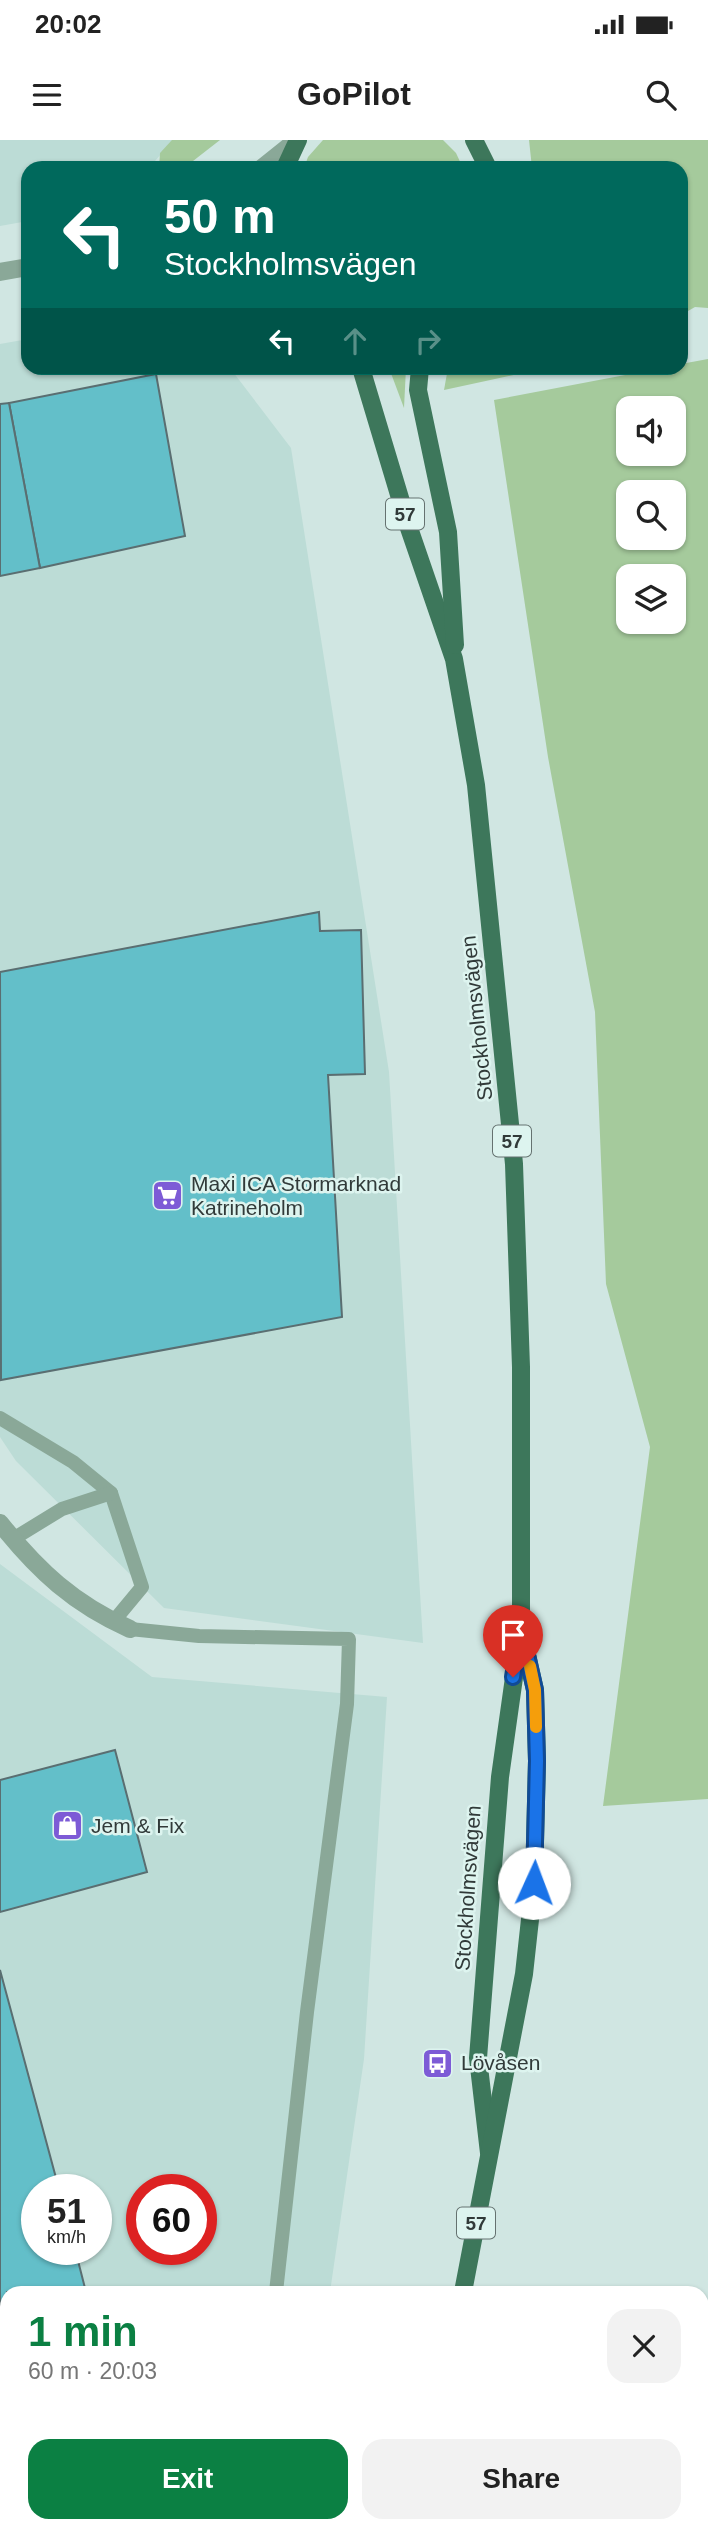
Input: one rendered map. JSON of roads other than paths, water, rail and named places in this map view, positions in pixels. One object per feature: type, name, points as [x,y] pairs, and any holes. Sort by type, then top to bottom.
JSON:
[{"type":"main road","points":[[288,161],[298,140]]},
{"type":"main road","points":[[474,140],[484,161]]},
{"type":"main road","name":"Stockholmsvägen","points":[[364,375],[409,528],[454,659]]},
{"type":"main road","name":"Stockholmsvägen","points":[[419,375],[418,390],[448,531],[454,659],[476,785],[514,1164],[521,1367],[521,1628],[500,1777],[478,2058],[489,2153]]},
{"type":"main road","name":"Stockholmsvägen","points":[[464,2286],[524,1974],[534,1883],[537,1761],[535,1690],[521,1628]]},
{"type":"street","points":[[271,161],[298,140]]},
{"type":"street","points":[[0,272],[21,268]]},
{"type":"street","points":[[0,1523],[61,1589],[95,1614],[130,1629]]},
{"type":"lane","points":[[0,1418],[72,1462],[111,1493],[142,1587],[113,1622]]},
{"type":"lane","points":[[13,1539],[62,1508],[111,1493]]},
{"type":"lane","points":[[130,1629],[199,1636],[349,1639],[347,1704],[307,2012],[277,2286]]},
{"type":"place","name":"Maxi ICA Stormarknad Katrineholm","points":[[168,1196]]},
{"type":"place","name":"Jem & Fix","points":[[68,1826]]},
{"type":"place","name":"Lövåsen","points":[[438,2063]]}]
